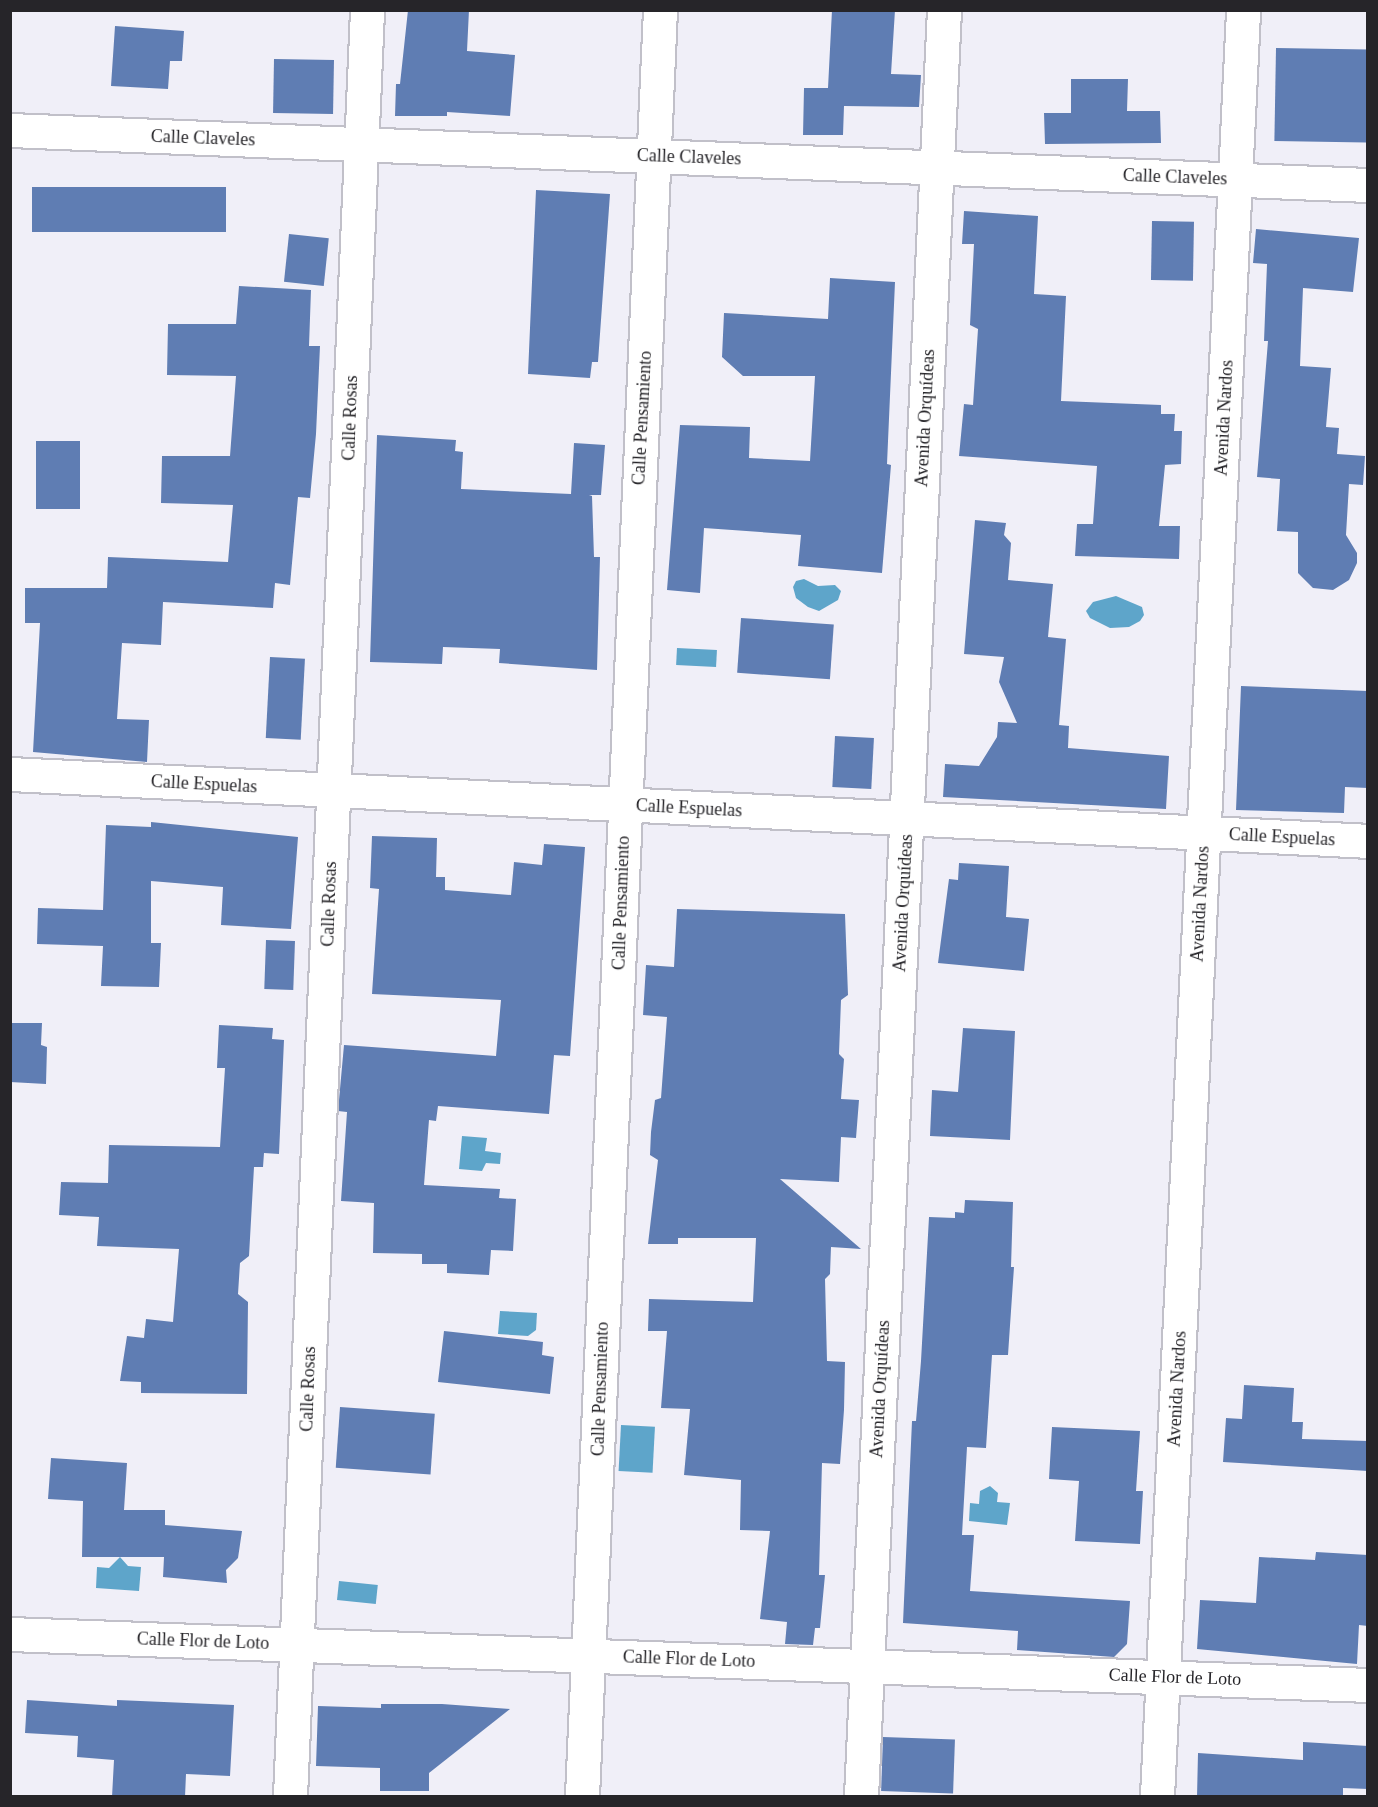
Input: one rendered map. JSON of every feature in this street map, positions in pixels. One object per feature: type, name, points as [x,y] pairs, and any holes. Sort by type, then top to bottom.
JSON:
[{"type":"street","name":"Calle Rosas","points":[[290,1797],[367,10]]},
{"type":"street","name":"Calle Pensamiento","points":[[582,1797],[660,10]]},
{"type":"street","name":"Avenida Orquídeas","points":[[861,1797],[944,10]]},
{"type":"street","name":"Avenida Nardos","points":[[1157,1797],[1243,10]]},
{"type":"street","name":"Calle Claveles","points":[[10,130],[1368,185]]},
{"type":"street","name":"Calle Espuelas","points":[[10,774],[1368,841]]},
{"type":"street","name":"Calle Flor de Loto","points":[[10,1634],[1368,1685]]},
{"type":"water","points":[[804,579],[818,586],[835,585],[841,591],[838,600],[819,611],[808,607],[796,598],[793,587],[796,581]]},
{"type":"water","points":[[1116,596],[1142,607],[1144,615],[1140,621],[1129,627],[1110,628],[1090,618],[1086,611],[1093,602]]},
{"type":"water","points":[[677,648],[717,650],[716,667],[676,665]]},
{"type":"water","points":[[462,1136],[487,1138],[485,1151],[501,1153],[500,1164],[486,1163],[482,1171],[459,1169]]},
{"type":"water","points":[[500,1311],[537,1313],[536,1330],[528,1336],[498,1334]]},
{"type":"water","points":[[621,1425],[655,1427],[653,1473],[619,1471]]},
{"type":"water","points":[[990,1486],[998,1493],[997,1502],[1010,1503],[1007,1525],[969,1521],[970,1503],[979,1504],[980,1491]]},
{"type":"water","points":[[120,1557],[128,1566],[141,1567],[139,1591],[96,1588],[97,1567],[109,1568]]},
{"type":"water","points":[[339,1581],[378,1585],[376,1604],[337,1600]]},
{"type":"building","points":[[408,10],[469,10],[467,51],[515,55],[510,116],[447,112],[447,116],[395,116],[396,84],[400,84]]},
{"type":"building","points":[[832,10],[895,10],[891,74],[921,75],[919,107],[844,106],[843,135],[803,135],[804,88],[828,88]]},
{"type":"building","points":[[115,26],[184,31],[182,61],[170,61],[168,89],[111,86]]},
{"type":"building","points":[[1276,48],[1368,50],[1366,143],[1274,141]]},
{"type":"building","points":[[274,59],[334,60],[333,114],[273,113]]},
{"type":"building","points":[[1071,79],[1128,79],[1127,111],[1160,111],[1161,143],[1045,144],[1044,113],[1071,113]]},
{"type":"building","points":[[32,187],[226,187],[226,232],[32,232]]},
{"type":"building","points":[[536,190],[610,194],[598,362],[592,362],[590,378],[528,374]]},
{"type":"building","points":[[964,211],[1038,216],[1034,294],[1066,296],[1061,401],[1161,405],[1161,414],[1175,414],[1174,431],[1182,431],[1181,464],[1165,465],[1159,526],[1180,526],[1179,559],[1075,556],[1077,524],[1093,524],[1097,466],[959,456],[964,404],[973,405],[978,329],[970,325],[974,244],[962,244]]},
{"type":"building","points":[[1152,221],[1194,222],[1193,281],[1151,280]]},
{"type":"building","points":[[1256,229],[1359,238],[1353,292],[1303,288],[1300,366],[1331,368],[1326,427],[1339,428],[1337,454],[1365,456],[1363,485],[1349,484],[1346,535],[1357,553],[1357,563],[1349,580],[1333,590],[1313,588],[1298,573],[1298,532],[1277,531],[1280,479],[1257,477],[1268,341],[1264,341],[1267,264],[1253,263]]},
{"type":"building","points":[[289,234],[329,238],[324,286],[284,282]]},
{"type":"building","points":[[830,278],[895,282],[887,464],[891,465],[882,573],[798,566],[801,535],[704,528],[700,593],[667,590],[680,425],[750,427],[749,458],[810,461],[815,376],[743,376],[722,357],[724,313],[828,319]]},
{"type":"building","points":[[239,286],[311,290],[309,346],[320,346],[316,434],[310,498],[298,497],[290,585],[275,583],[273,608],[163,602],[161,645],[122,643],[117,719],[149,720],[147,762],[33,752],[40,623],[25,623],[25,588],[107,588],[108,557],[228,562],[233,505],[161,503],[162,456],[230,456],[236,376],[167,375],[168,324],[236,324]]},
{"type":"building","points":[[377,435],[456,440],[455,451],[463,452],[461,489],[571,494],[574,443],[605,445],[601,495],[589,495],[592,496],[594,557],[600,557],[597,670],[499,663],[500,649],[443,647],[442,664],[370,662]]},
{"type":"building","points":[[36,441],[80,441],[80,509],[36,509]]},
{"type":"building","points":[[975,520],[1006,523],[1004,535],[1011,543],[1008,580],[1053,584],[1048,637],[1066,639],[1059,725],[1069,726],[1068,748],[1169,756],[1166,809],[943,797],[945,764],[979,766],[997,737],[998,722],[1017,723],[999,682],[1004,657],[964,654]]},
{"type":"building","points":[[741,618],[834,624],[830,679],[737,673]]},
{"type":"building","points":[[270,657],[305,659],[301,740],[266,738]]},
{"type":"building","points":[[1241,686],[1368,691],[1368,788],[1345,787],[1344,813],[1236,810]]},
{"type":"building","points":[[835,736],[874,738],[871,789],[832,787]]},
{"type":"building","points":[[151,822],[298,837],[291,929],[221,925],[223,887],[151,881],[151,943],[161,943],[159,987],[101,986],[103,946],[37,944],[38,908],[103,910],[106,825],[151,827]]},
{"type":"building","points":[[372,836],[437,838],[436,877],[445,877],[445,890],[511,895],[514,862],[542,865],[544,844],[585,847],[570,1056],[554,1055],[549,1114],[438,1106],[436,1121],[429,1120],[424,1185],[500,1189],[499,1198],[516,1199],[513,1251],[491,1250],[489,1275],[447,1273],[447,1264],[422,1264],[422,1254],[373,1253],[374,1203],[341,1201],[347,1112],[338,1111],[344,1045],[496,1056],[501,1000],[372,994],[379,889],[370,888]]},
{"type":"building","points":[[959,863],[1009,866],[1006,917],[1029,919],[1024,971],[938,963],[949,879],[958,880]]},
{"type":"building","points":[[677,909],[845,914],[848,995],[841,1000],[839,1054],[844,1059],[841,1099],[859,1100],[856,1138],[841,1137],[839,1182],[780,1179],[861,1249],[831,1247],[830,1274],[825,1279],[827,1361],[845,1362],[844,1410],[840,1464],[822,1463],[819,1575],[825,1575],[820,1628],[815,1628],[813,1645],[785,1644],[787,1622],[760,1619],[770,1531],[740,1530],[741,1480],[684,1475],[690,1409],[661,1408],[667,1331],[648,1331],[649,1299],[753,1302],[756,1238],[678,1238],[678,1244],[648,1244],[658,1160],[650,1155],[651,1132],[655,1100],[661,1098],[667,1017],[643,1015],[646,965],[674,967]]},
{"type":"building","points":[[266,940],[295,941],[293,990],[264,989]]},
{"type":"building","points":[[10,1023],[42,1023],[41,1045],[47,1047],[46,1084],[10,1082]]},
{"type":"building","points":[[219,1025],[273,1028],[272,1039],[284,1040],[279,1154],[264,1153],[263,1167],[254,1167],[249,1256],[240,1263],[238,1294],[248,1302],[247,1394],[141,1393],[141,1382],[120,1381],[127,1336],[144,1338],[146,1319],[173,1322],[179,1249],[97,1246],[99,1217],[59,1215],[61,1182],[108,1183],[109,1145],[220,1147],[225,1068],[217,1068]]},
{"type":"building","points":[[963,1028],[1015,1031],[1010,1140],[930,1136],[932,1090],[958,1092]]},
{"type":"building","points":[[965,1200],[1013,1202],[1011,1267],[1014,1267],[1008,1355],[992,1355],[986,1448],[967,1447],[962,1535],[974,1535],[970,1591],[1130,1601],[1127,1644],[1114,1657],[1017,1650],[1018,1631],[903,1623],[912,1421],[916,1421],[921,1361],[929,1217],[955,1218],[955,1212],[964,1213]]},
{"type":"building","points":[[444,1331],[543,1342],[542,1355],[554,1357],[550,1394],[438,1382]]},
{"type":"building","points":[[1244,1385],[1294,1388],[1292,1422],[1303,1422],[1302,1439],[1368,1441],[1368,1471],[1223,1462],[1226,1418],[1242,1419]]},
{"type":"building","points":[[340,1407],[435,1414],[431,1474],[336,1468]]},
{"type":"building","points":[[1052,1427],[1140,1431],[1136,1491],[1143,1491],[1140,1544],[1075,1541],[1079,1481],[1049,1479]]},
{"type":"building","points":[[51,1458],[127,1463],[124,1510],[165,1510],[165,1525],[242,1531],[238,1558],[226,1570],[227,1583],[163,1577],[164,1557],[82,1557],[83,1501],[48,1499]]},
{"type":"building","points":[[1316,1552],[1368,1555],[1368,1626],[1359,1625],[1357,1664],[1197,1649],[1200,1600],[1256,1603],[1259,1557],[1315,1560]]},
{"type":"building","points":[[27,1700],[117,1706],[117,1700],[234,1705],[230,1776],[186,1774],[185,1797],[112,1797],[114,1760],[77,1757],[78,1736],[25,1733]]},
{"type":"building","points":[[381,1704],[442,1704],[510,1709],[429,1773],[429,1791],[380,1791],[380,1768],[316,1766],[318,1706],[381,1708]]},
{"type":"building","points":[[883,1737],[955,1740],[953,1793],[881,1791]]},
{"type":"building","points":[[1303,1742],[1368,1746],[1368,1789],[1343,1788],[1343,1797],[1197,1797],[1198,1753],[1303,1760]]}]
